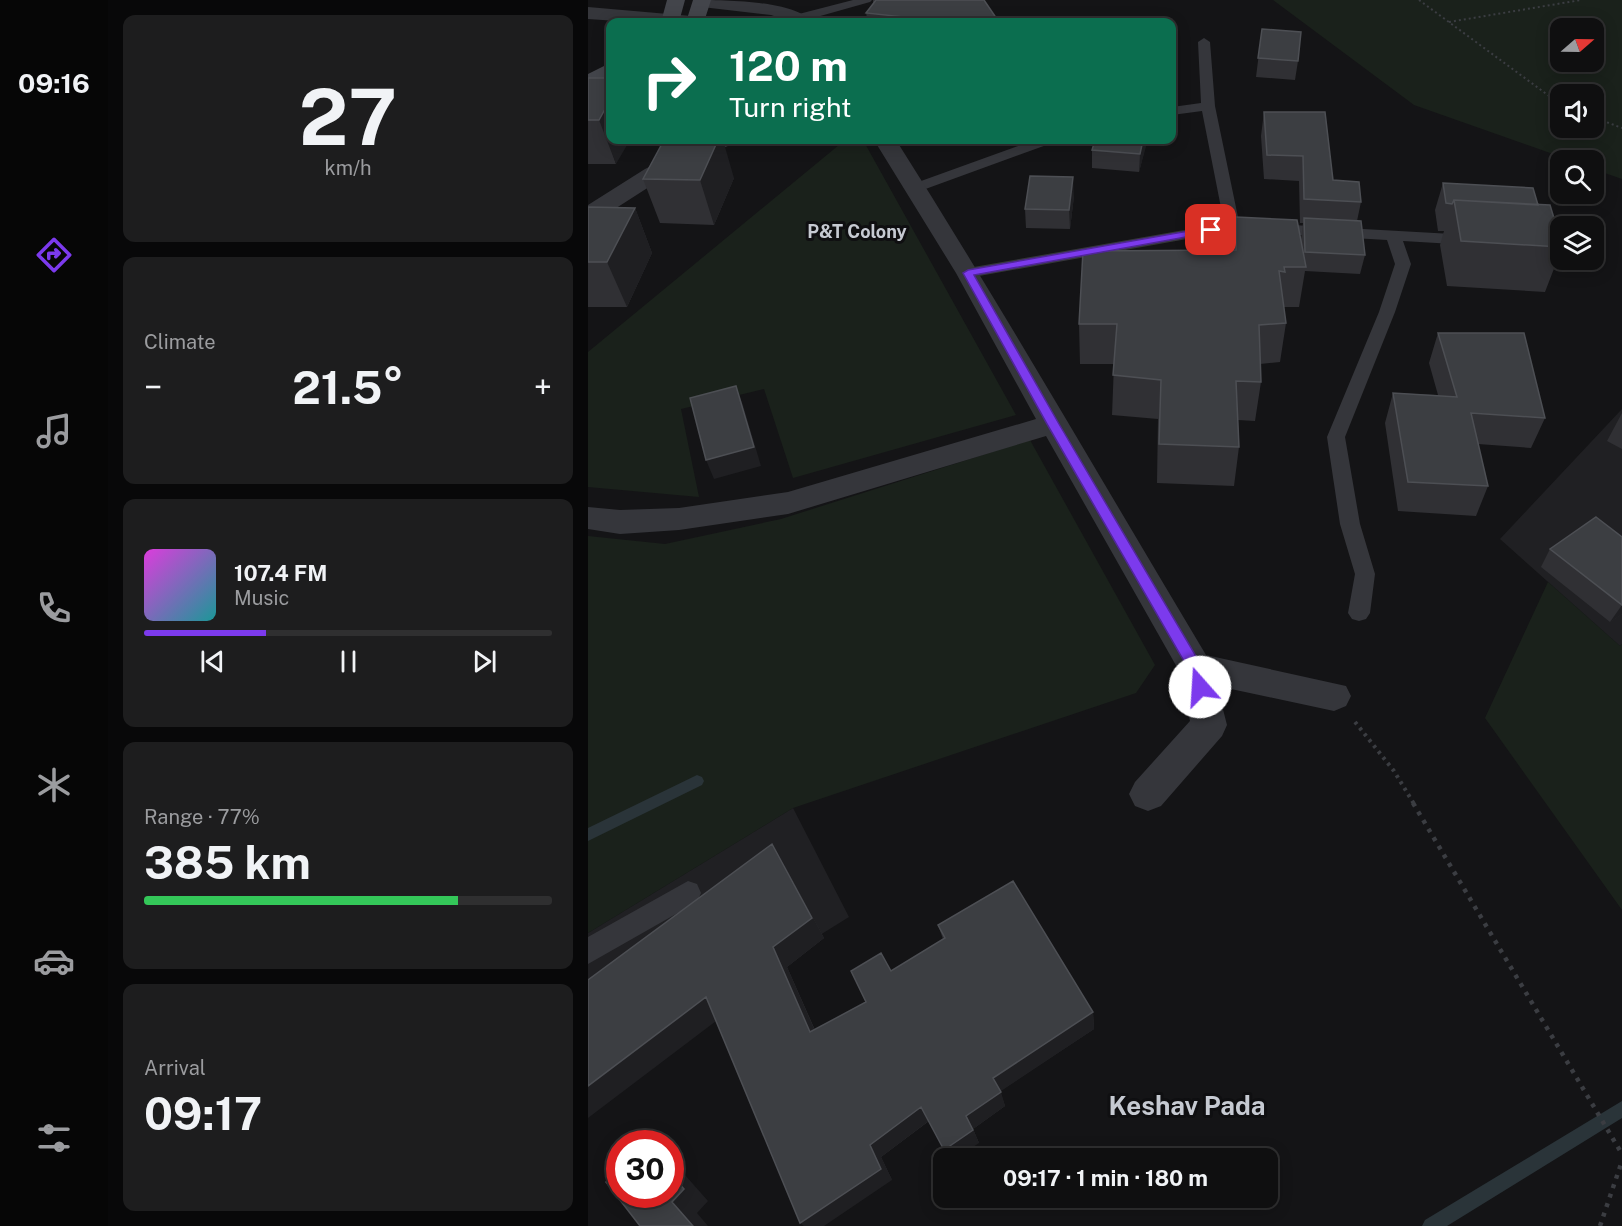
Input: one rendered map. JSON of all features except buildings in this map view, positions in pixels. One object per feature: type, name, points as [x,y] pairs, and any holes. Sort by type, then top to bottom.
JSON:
[{"type":"street","points":[[676,0],[681,18]]},
{"type":"street","points":[[686,18],[702,0],[742,5],[793,18]]},
{"type":"street","points":[[588,13],[640,18]]},
{"type":"street","points":[[588,83],[606,72]]},
{"type":"street","points":[[588,102],[606,90]]},
{"type":"street","points":[[588,216],[629,188],[678,160],[713,144]]},
{"type":"street","points":[[888,144],[968,273],[1195,667],[1209,725],[1148,794]]},
{"type":"street","points":[[588,518],[620,522],[679,519],[788,503],[1053,424]]},
{"type":"street","points":[[1195,667],[1334,696]]},
{"type":"lane","points":[[808,18],[866,0]]},
{"type":"lane","points":[[1204,42],[1208,106],[1232,226]]},
{"type":"lane","points":[[1176,110],[1208,106]]},
{"type":"lane","points":[[915,188],[1036,144]]},
{"type":"lane","points":[[968,273],[1232,226],[1486,241]]},
{"type":"lane","points":[[1359,613],[1365,574],[1350,524],[1336,437],[1387,312],[1403,264],[1393,235]]},
{"type":"lane","points":[[588,951],[687,893]]},
{"type":"path","points":[[1419,0],[1550,97]]},
{"type":"path","points":[[1449,22],[1581,0]]},
{"type":"path","points":[[1604,121],[1622,128]]},
{"type":"path","points":[[1334,696],[1394,771],[1622,1154]]},
{"type":"path","points":[[1600,1226],[1622,1161]]},
{"type":"shaded area","points":[[1273,0],[1622,0],[1622,179],[1604,173],[1604,150],[1550,150],[1550,153],[1414,105]]},
{"type":"shaded area","points":[[840,144],[865,144],[1016,415],[793,478],[764,389],[681,409],[699,497],[588,487],[588,352]]},
{"type":"shaded area","points":[[1622,409],[1622,644],[1620,646],[1500,539]]},
{"type":"shaded area","points":[[1030,440],[1155,665],[1136,693],[793,808],[588,933],[588,536],[665,544],[781,519]]},
{"type":"shaded area","points":[[1548,582],[1620,646],[1622,644],[1622,910],[1485,718]]},
{"type":"shaded area","points":[[793,808],[849,917],[620,1059],[588,1088],[588,933]]},
{"type":"waterway","points":[[588,835],[697,781]]},
{"type":"waterway","points":[[1431,1226],[1622,1109]]},
{"type":"district","name":"P&T Colony","points":[[857,231]]},
{"type":"district","name":"Keshav Pada","points":[[1187,1105]]},
{"type":"route","points":[[1200,687],[1195,667],[968,273],[1211,230]]}]
